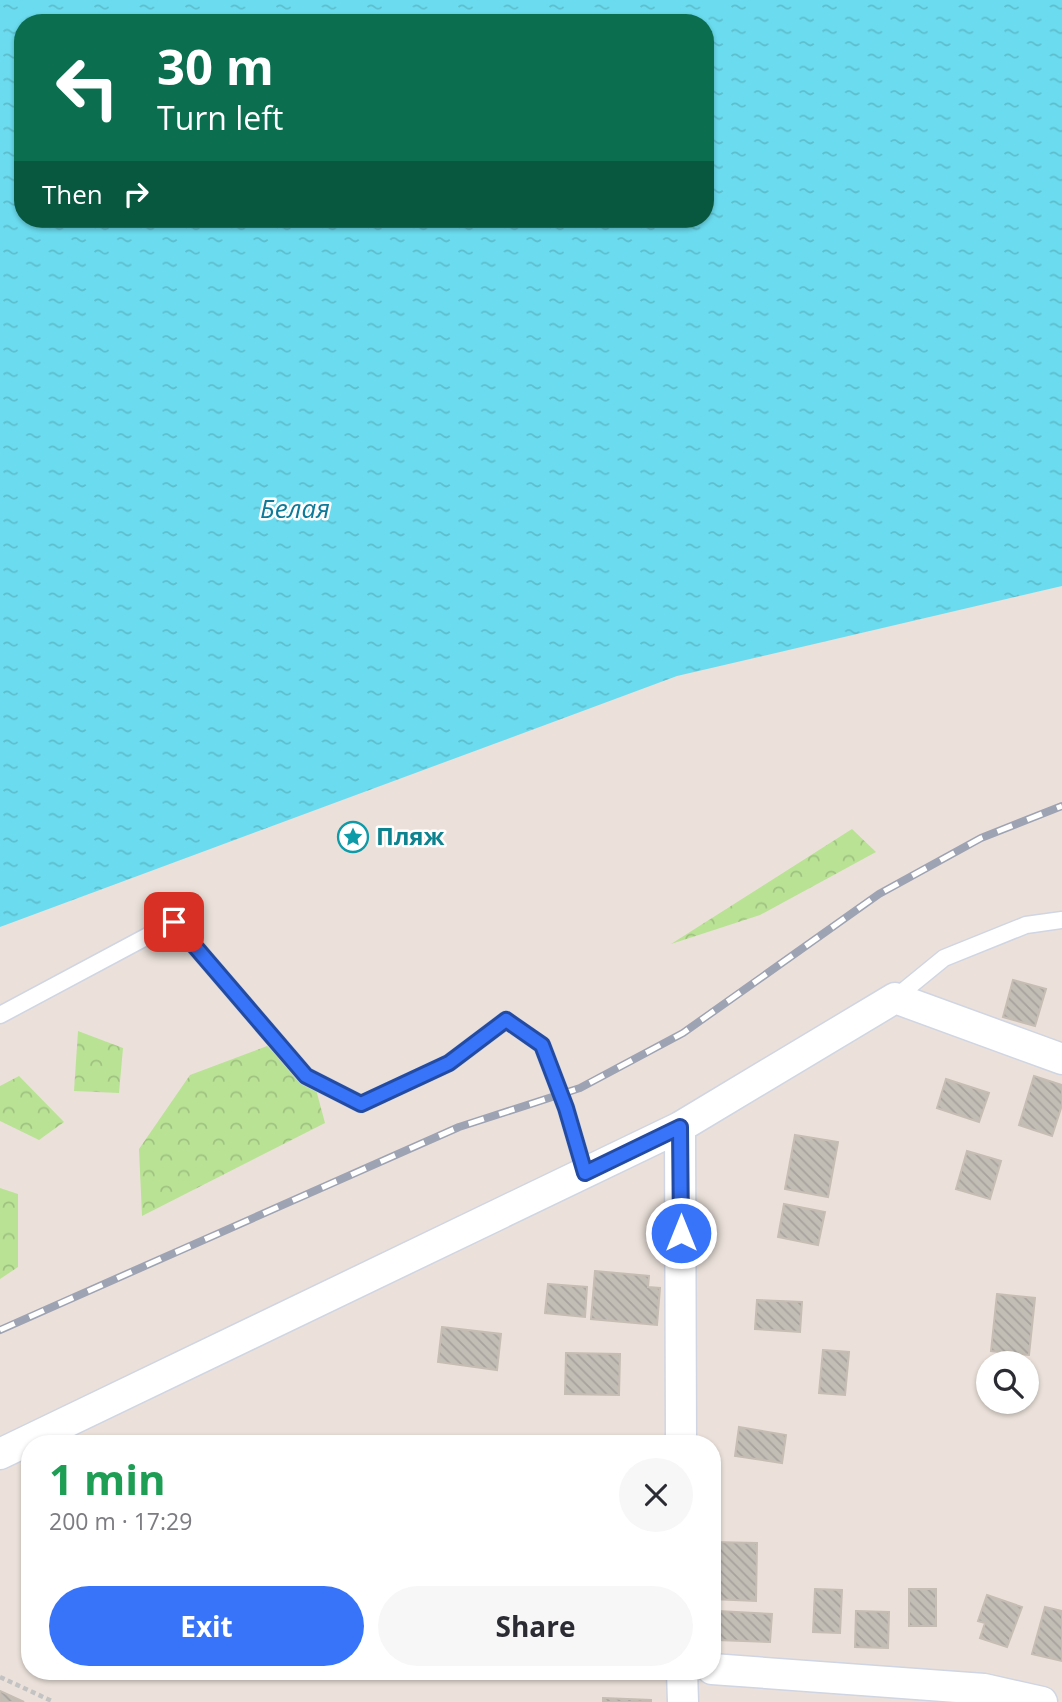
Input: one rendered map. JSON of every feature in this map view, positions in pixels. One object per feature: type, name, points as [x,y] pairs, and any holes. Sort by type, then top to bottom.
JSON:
[{"type":"street","points":[[40,1435],[680,1127],[895,998],[1062,1059]]},
{"type":"street","points":[[680,1127],[681,1435]]},
{"type":"street","points":[[0,1454],[21,1444]]},
{"type":"street","points":[[721,1670],[984,1689],[1042,1702]]},
{"type":"street","points":[[682,1680],[683,1702]]},
{"type":"lane","points":[[895,998],[944,958],[1026,925],[1062,920]]},
{"type":"lane","points":[[0,1015],[174,922],[306,1076],[361,1104],[449,1063],[506,1020],[542,1045],[566,1108],[585,1173]]},
{"type":"path","points":[[0,1677],[54,1702]]},
{"type":"green space","points":[[852,829],[876,852],[760,915],[671,944]]},
{"type":"green space","points":[[78,1031],[123,1048],[119,1093],[74,1091]]},
{"type":"green space","points":[[267,1046],[314,1082],[325,1123],[142,1216],[139,1149],[190,1075]]},
{"type":"green space","points":[[19,1076],[64,1122],[39,1140],[0,1121],[0,1086]]},
{"type":"green space","points":[[0,1188],[18,1194],[18,1267],[0,1279]]},
{"type":"water","name":"Белая","points":[[0,0],[1062,0],[1062,586],[677,676],[0,927]]},
{"type":"building","points":[[1013,980],[1046,989],[1035,1026],[1003,1017]]},
{"type":"building","points":[[1034,1076],[1062,1085],[1062,1105],[1052,1136],[1019,1125]]},
{"type":"building","points":[[946,1079],[989,1093],[979,1122],[937,1108]]},
{"type":"building","points":[[795,1135],[838,1142],[828,1197],[785,1189]]},
{"type":"building","points":[[967,1151],[1001,1161],[990,1199],[956,1189]]},
{"type":"building","points":[[784,1204],[825,1212],[818,1245],[778,1237]]},
{"type":"building","points":[[595,1271],[649,1276],[648,1287],[660,1288],[657,1325],[591,1319]]},
{"type":"building","points":[[548,1284],[587,1287],[585,1317],[545,1313]]},
{"type":"building","points":[[997,1294],[1035,1298],[1029,1351],[991,1351]]},
{"type":"building","points":[[757,1300],[802,1302],[800,1332],[755,1329]]},
{"type":"building","points":[[442,1327],[501,1334],[497,1370],[438,1362]]},
{"type":"building","points":[[823,1350],[849,1352],[845,1395],[819,1393]]},
{"type":"building","points":[[566,1353],[620,1354],[619,1395],[565,1394]]},
{"type":"building","points":[[739,1427],[786,1435],[782,1463],[735,1456]]},
{"type":"building","points":[[721,1542],[757,1543],[756,1601],[721,1599]]},
{"type":"building","points":[[815,1589],[842,1590],[840,1633],[813,1632]]},
{"type":"building","points":[[909,1589],[936,1589],[936,1626],[909,1626]]},
{"type":"building","points":[[987,1595],[1022,1607],[1007,1647],[980,1638],[985,1623],[978,1621]]},
{"type":"building","points":[[1045,1607],[1062,1611],[1062,1661],[1032,1654]]},
{"type":"building","points":[[721,1611],[772,1614],[770,1642],[721,1640]]},
{"type":"building","points":[[856,1611],[889,1612],[888,1648],[855,1647]]},
{"type":"building","points":[[0,1691],[24,1702],[0,1702]]},
{"type":"building","points":[[603,1698],[651,1700],[651,1702],[603,1702]]},
{"type":"railway","points":[[0,1330],[459,1127],[580,1088],[683,1033],[879,894],[981,838],[1062,806]]},
{"type":"place","name":"Пляж","points":[[353,837]]},
{"type":"route","points":[[174,922],[306,1076],[361,1104],[449,1063],[506,1020],[542,1045],[566,1108],[585,1173],[680,1127],[681,1233]]}]
